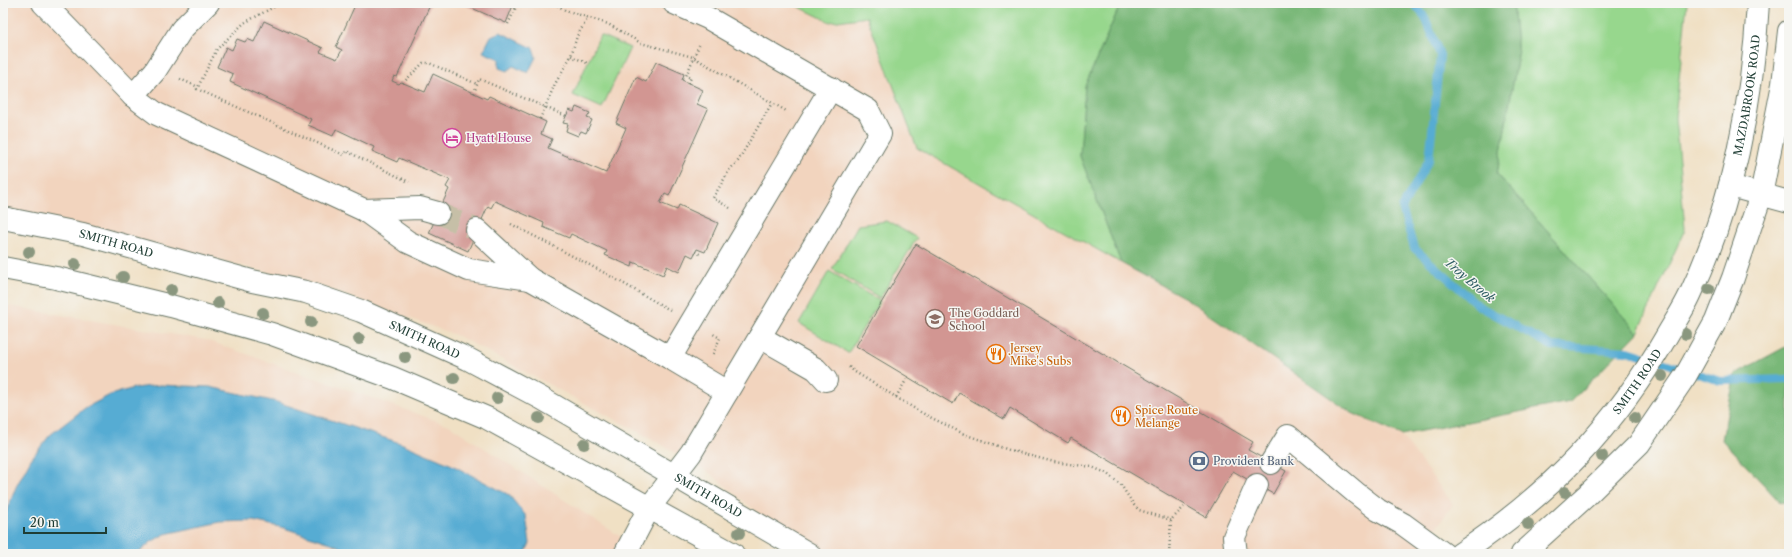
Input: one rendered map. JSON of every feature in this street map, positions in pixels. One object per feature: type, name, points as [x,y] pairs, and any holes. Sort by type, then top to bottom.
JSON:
[{"type":"street","points":[[43,3],[133,96],[157,114],[364,210],[408,242],[469,270],[530,279]]},
{"type":"street","points":[[133,96],[155,71],[182,29],[208,3]]},
{"type":"street","points":[[625,554],[649,508],[691,453],[880,134],[868,110],[708,18],[674,3]]},
{"type":"street","name":"MAZDABROOK ROAD","points":[[1730,186],[1748,95],[1758,3]]},
{"type":"street","points":[[1522,554],[1586,496],[1639,444],[1686,375],[1716,321],[1733,278],[1761,194],[1783,84],[1789,31]]},
{"type":"street","points":[[670,358],[831,88]]},
{"type":"street","points":[[1730,186],[1789,202]]},
{"type":"street","name":"SMITH ROAD","points":[[1460,554],[1488,536],[1535,498],[1570,466],[1604,429],[1638,382],[1661,346],[1690,295],[1711,244],[1730,186]]},
{"type":"street","points":[[364,210],[420,208],[438,213]]},
{"type":"street","name":"SMITH ROAD","points":[[3,218],[83,234],[252,280],[306,292],[361,311],[488,370],[541,398],[809,554]]},
{"type":"street","points":[[477,230],[530,279],[727,392]]},
{"type":"street","points":[[3,268],[56,278],[156,302],[272,334],[393,378],[487,418],[733,554]]},
{"type":"street","points":[[760,337],[816,369],[826,380]]},
{"type":"street","points":[[1271,463],[1288,436],[1378,510],[1403,524],[1444,554]]},
{"type":"street","points":[[1236,554],[1234,537],[1257,485]]},
{"type":"path","points":[[198,87],[217,49],[244,23],[281,3]]},
{"type":"path","points":[[508,24],[518,3]]},
{"type":"path","points":[[554,3],[565,10],[608,24],[641,43],[693,57],[790,113]]},
{"type":"path","points":[[540,119],[555,84],[571,56],[577,36],[588,18]]},
{"type":"path","points":[[688,83],[691,78],[686,76],[701,40]]},
{"type":"path","points":[[571,56],[587,63]]},
{"type":"path","points":[[403,83],[423,64],[429,63],[477,84]]},
{"type":"path","points":[[176,78],[198,87],[197,89],[344,155],[346,151],[413,183]]},
{"type":"path","points":[[474,93],[479,79],[566,116]]},
{"type":"path","points":[[735,211],[713,198],[730,169],[738,161],[772,103]]},
{"type":"path","points":[[505,221],[603,272],[675,312]]},
{"type":"path","points":[[845,363],[855,372],[936,420],[986,443],[1054,462],[1092,467],[1106,473],[1121,485],[1138,510],[1171,520]]},
{"type":"path","points":[[896,397],[908,377]]},
{"type":"path","points":[[1169,554],[1171,520],[1184,507]]},
{"type":"shaded area","points":[[3,3],[791,3],[830,22],[867,17],[917,148],[1187,299],[1352,413],[1401,435],[1453,504],[1418,554],[831,554],[762,516],[711,474],[659,443],[458,336],[318,285],[162,245],[3,207]]},
{"type":"shaded area","points":[[3,305],[206,340],[449,425],[647,554],[3,554]]},
{"type":"green space","points":[[791,3],[1121,3],[1085,86],[1080,156],[1121,263],[917,148],[867,17],[830,22]]},
{"type":"green space","points":[[1121,3],[1513,3],[1518,55],[1497,174],[1638,333],[1570,402],[1401,435],[1352,413],[1187,299],[1121,263],[1080,156],[1085,86]]},
{"type":"green space","points":[[1513,3],[1687,3],[1675,117],[1685,229],[1638,333],[1497,174],[1518,55]]},
{"type":"green space","points":[[600,35],[630,48],[602,108],[573,95]]},
{"type":"green space","points":[[887,221],[917,238],[880,298],[832,269],[858,225]]},
{"type":"green space","points":[[829,271],[880,301],[848,353],[799,323]]},
{"type":"green space","points":[[1789,345],[1789,504],[1779,501],[1722,440],[1735,374]]},
{"type":"water","points":[[500,32],[533,48],[536,57],[528,73],[513,66],[507,71],[499,68],[499,59],[483,52],[491,36]]},
{"type":"water","points":[[160,385],[210,387],[277,402],[403,444],[452,465],[509,495],[526,516],[530,543],[525,554],[356,554],[331,543],[284,528],[253,521],[220,522],[165,534],[151,542],[137,554],[3,554],[3,520],[16,487],[31,459],[50,435],[85,408],[110,395],[134,388]]},
{"type":"building","name":"Hyatt House","points":[[356,3],[431,3],[397,77],[394,76],[392,81],[399,84],[401,82],[425,92],[433,74],[487,99],[489,96],[546,122],[541,134],[552,139],[548,148],[606,173],[626,128],[616,123],[636,77],[646,82],[656,62],[684,74],[682,80],[703,90],[697,104],[708,109],[669,196],[665,194],[660,203],[677,210],[679,205],[718,223],[705,252],[697,249],[693,257],[687,254],[679,272],[667,266],[663,275],[633,262],[632,267],[605,255],[607,251],[571,234],[569,238],[543,227],[544,223],[495,201],[491,208],[488,206],[468,251],[429,233],[449,189],[446,187],[450,180],[399,158],[397,162],[372,151],[374,147],[336,129],[333,136],[308,125],[311,119],[230,82],[233,74],[217,67],[226,47],[232,50],[237,39],[245,42],[247,39],[254,42],[264,21],[323,48],[320,52],[337,59],[342,50],[336,47]]},
{"type":"building","points":[[466,3],[514,3],[506,23],[465,5]]},
{"type":"building","points":[[576,107],[590,113],[587,118],[592,120],[586,133],[581,131],[578,136],[566,131],[568,124],[563,123],[569,110],[574,112]]},
{"type":"building","points":[[916,244],[1253,442],[1248,450],[1286,471],[1273,494],[1233,471],[1206,517],[1071,438],[1068,443],[1010,408],[1004,419],[959,393],[953,404],[856,346]]},
{"type":"waterway","name":"Troy Brook","points":[[1413,3],[1425,17],[1440,55],[1429,160],[1402,208],[1414,248],[1479,306],[1552,346],[1628,351],[1720,381],[1789,379]]},
{"type":"tunnel","points":[[438,213],[477,230]]},
{"type":"place","name":"Hyatt House","points":[[452,138]]},
{"type":"place","name":"The Goddard School","points":[[935,319]]},
{"type":"place","name":"Jersey Mike's Subs","points":[[996,354]]},
{"type":"place","name":"Spice Route Melange","points":[[1121,416]]},
{"type":"place","name":"Provident Bank","points":[[1199,461]]}]
